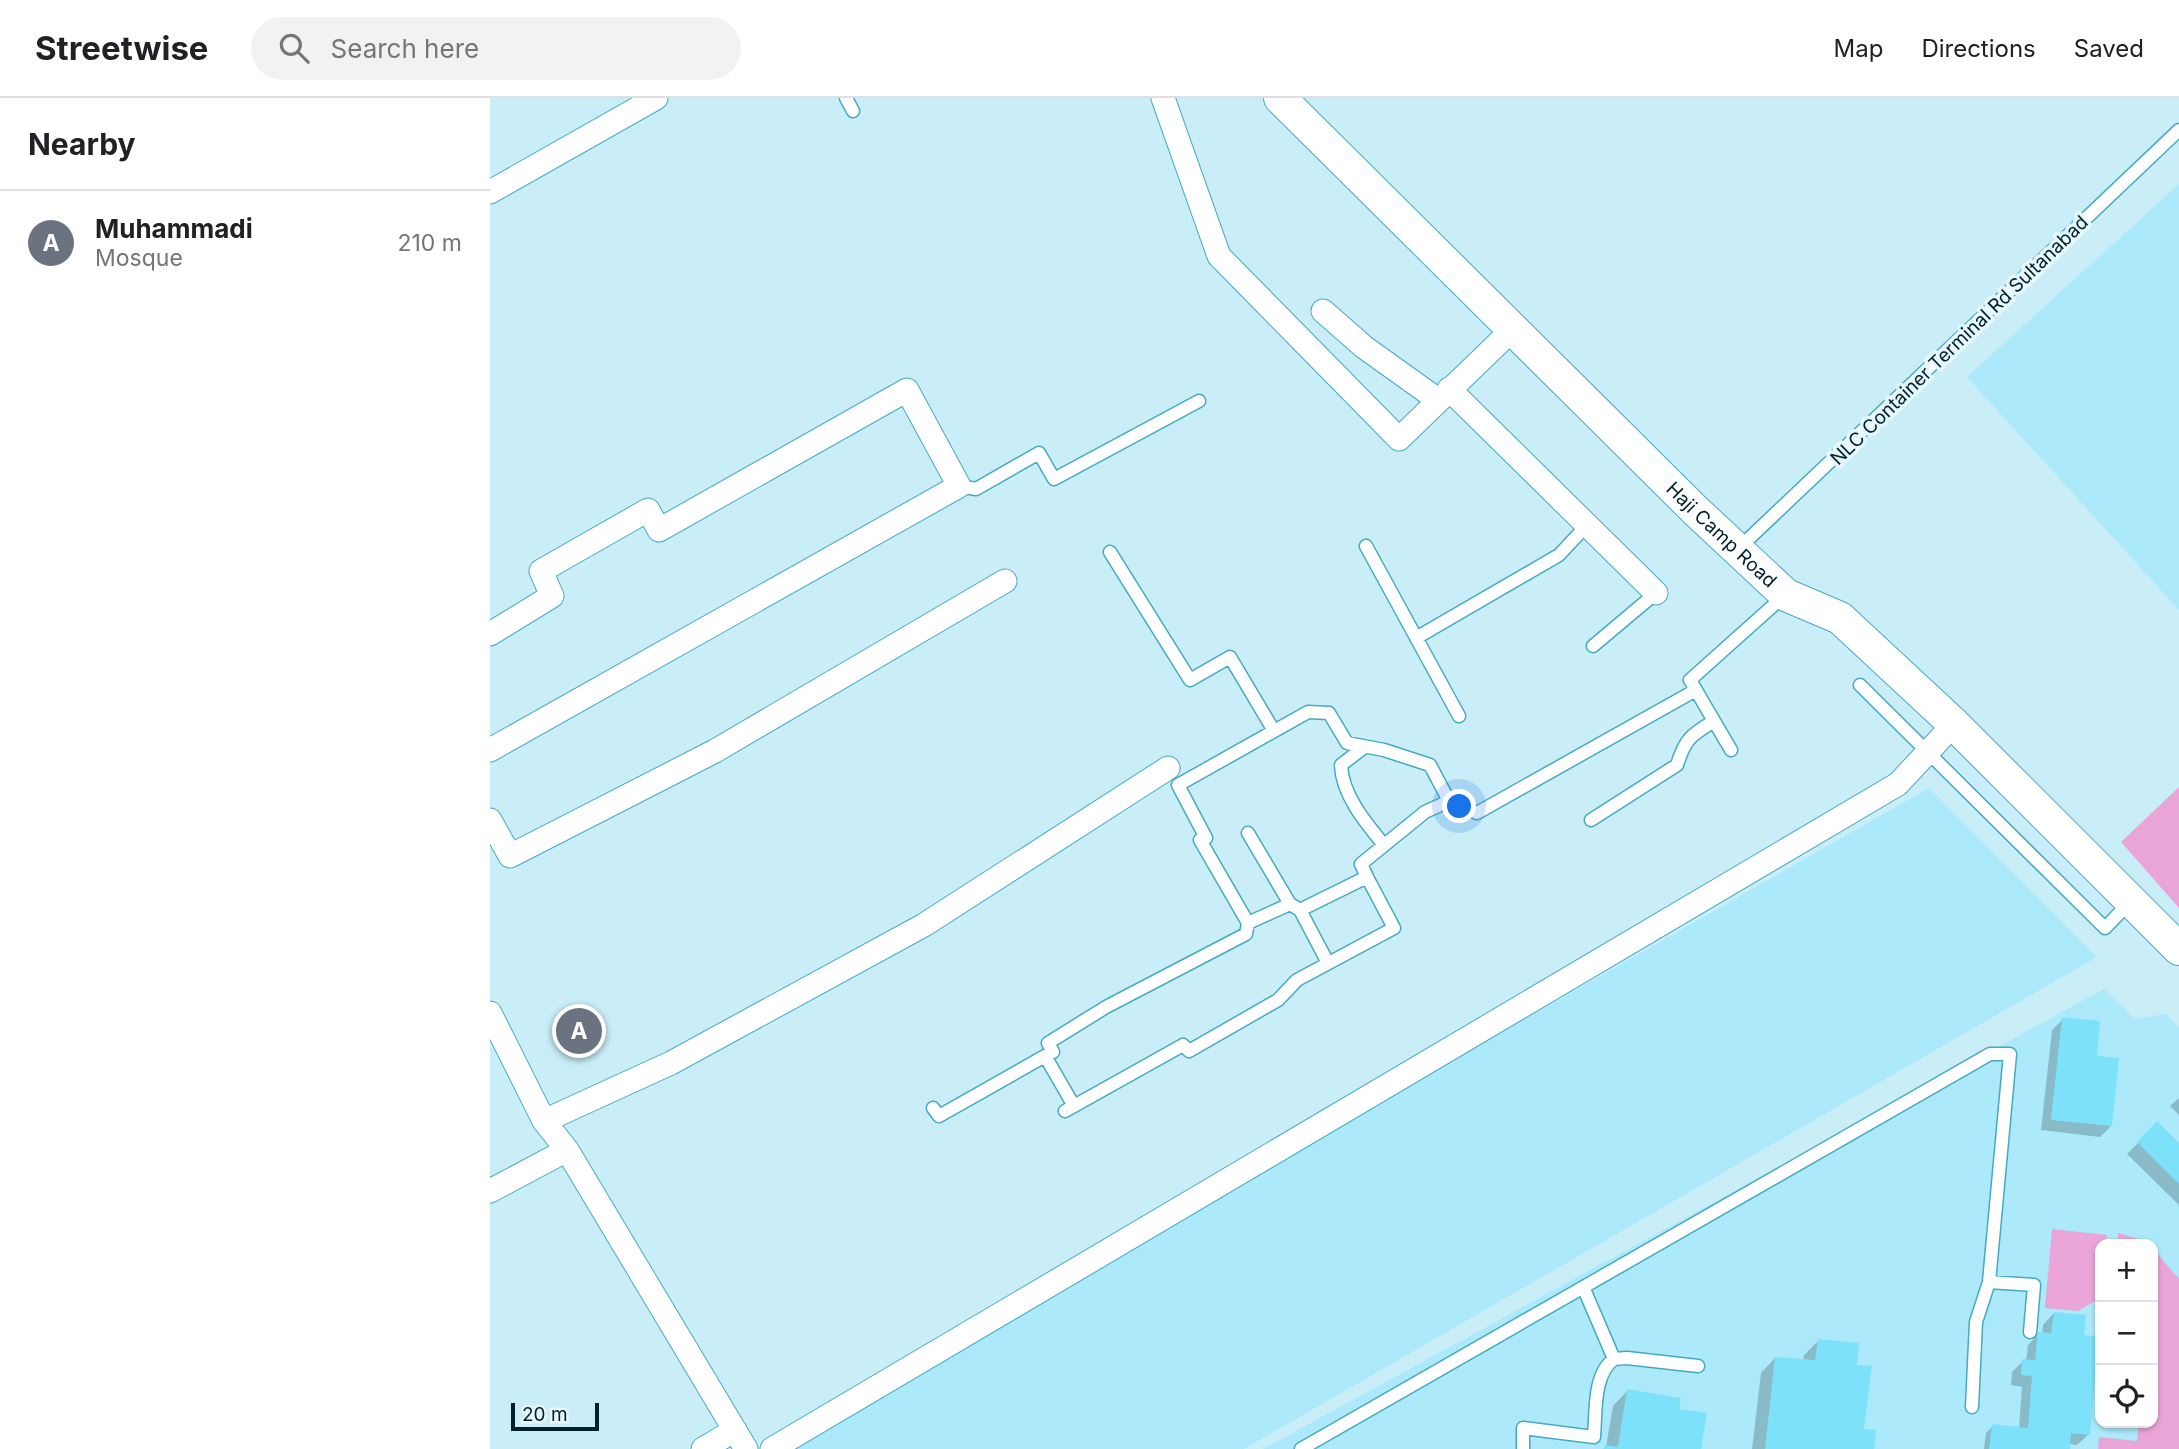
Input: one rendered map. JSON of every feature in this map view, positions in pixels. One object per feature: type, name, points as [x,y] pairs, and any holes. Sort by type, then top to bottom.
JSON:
[{"type":"street","points":[[490,192],[621,106],[656,98]]},
{"type":"street","points":[[1163,98],[1219,256],[1398,439],[1513,329]]},
{"type":"street","name":"Haji Camp Road","points":[[1280,98],[1696,511],[1786,595],[1840,618],[1954,724],[2179,948]]},
{"type":"street","points":[[1323,311],[1364,347],[1444,395],[1587,525],[1656,593]]},
{"type":"street","points":[[490,634],[552,596],[541,571],[648,510],[659,530],[907,390],[959,486],[490,750]]},
{"type":"street","points":[[490,820],[510,856],[715,751],[1005,581]]},
{"type":"street","points":[[772,1449],[1898,784],[1954,724]]},
{"type":"street","points":[[544,1121],[671,1063],[924,925],[1168,768]]},
{"type":"street","points":[[492,1019],[544,1121],[567,1150],[741,1439],[703,1449]]},
{"type":"street","points":[[490,1191],[567,1150]]},
{"type":"lane","points":[[846,98],[853,111]]},
{"type":"lane","name":"NLC Container Terminal Rd Sultanabad","points":[[1738,549],[2179,130]]},
{"type":"lane","points":[[959,486],[976,489],[1039,453],[1054,479],[1199,401]]},
{"type":"lane","points":[[1416,638],[1559,555],[1587,525]]},
{"type":"lane","points":[[1367,546],[1459,716]]},
{"type":"lane","points":[[1110,552],[1190,680],[1230,657],[1274,731]]},
{"type":"lane","points":[[1593,646],[1656,593]]},
{"type":"lane","points":[[1731,750],[1690,680],[1786,595]]},
{"type":"lane","points":[[1860,685],[1926,754],[2105,928],[2131,901]]},
{"type":"lane","points":[[933,1108],[939,1116],[1053,1052],[1048,1043],[1106,1007],[1245,933],[1248,923],[1200,840],[1206,838],[1178,785],[1308,712],[1329,713],[1347,743],[1384,750],[1430,765],[1449,801],[1477,813],[1696,690]]},
{"type":"lane","points":[[1591,820],[1677,765],[1683,744],[1714,721]]},
{"type":"lane","points":[[1363,748],[1341,765],[1341,778],[1362,818],[1384,845]]},
{"type":"lane","points":[[1045,1056],[1070,1109],[1183,1045],[1188,1051],[1278,1000],[1297,980],[1394,928],[1361,864],[1425,812],[1449,801]]},
{"type":"lane","points":[[1248,833],[1328,963]]},
{"type":"lane","points":[[1248,923],[1367,877]]},
{"type":"lane","points":[[1301,1449],[1990,1054],[2010,1054],[1989,1283],[1976,1322],[1972,1407]]},
{"type":"lane","points":[[1989,1283],[2034,1285],[2030,1332]]},
{"type":"lane","points":[[1584,1289],[1614,1359]]},
{"type":"lane","points":[[1523,1449],[1523,1428],[1594,1437],[1600,1378],[1605,1365],[1614,1359],[1698,1366]]},
{"type":"shaded area","points":[[2179,184],[2179,610],[1967,377]]},
{"type":"shaded area","points":[[2179,787],[2179,908],[2121,842]]},
{"type":"shaded area","points":[[1929,788],[2097,957],[1244,1449],[773,1449]]},
{"type":"shaded area","points":[[2104,989],[2135,1019],[2165,1014],[2179,1027],[2179,1449],[1263,1449]]},
{"type":"shaded area","points":[[2052,1229],[2107,1235],[2107,1239],[2095,1239],[2095,1301],[2078,1311],[2045,1308]]},
{"type":"shaded area","points":[[2118,1233],[2139,1239],[2117,1239]]},
{"type":"shaded area","points":[[2158,1255],[2179,1279],[2179,1449],[2098,1449],[2099,1437],[2137,1441],[2138,1428],[2158,1428]]},
{"type":"building","points":[[2062,1017],[2100,1021],[2097,1056],[2119,1058],[2112,1126],[2051,1120]]},
{"type":"building","points":[[2157,1121],[2179,1143],[2179,1184],[2137,1142]]},
{"type":"building","points":[[2054,1312],[2086,1315],[2084,1335],[2095,1336],[2095,1381],[2090,1435],[2071,1433],[2070,1449],[1989,1449],[1992,1424],[2028,1428],[2032,1376],[2021,1375],[2022,1359],[2035,1360],[2038,1332],[2051,1333]]},
{"type":"building","points":[[1818,1339],[1859,1343],[1857,1365],[1872,1366],[1864,1429],[1876,1430],[1874,1449],[1765,1449],[1775,1357],[1815,1360]]},
{"type":"building","points":[[1627,1389],[1681,1398],[1679,1409],[1707,1413],[1701,1449],[1604,1449],[1604,1445],[1618,1447]]},
{"type":"place","name":"Muhammadi","points":[[579,1031]]}]
